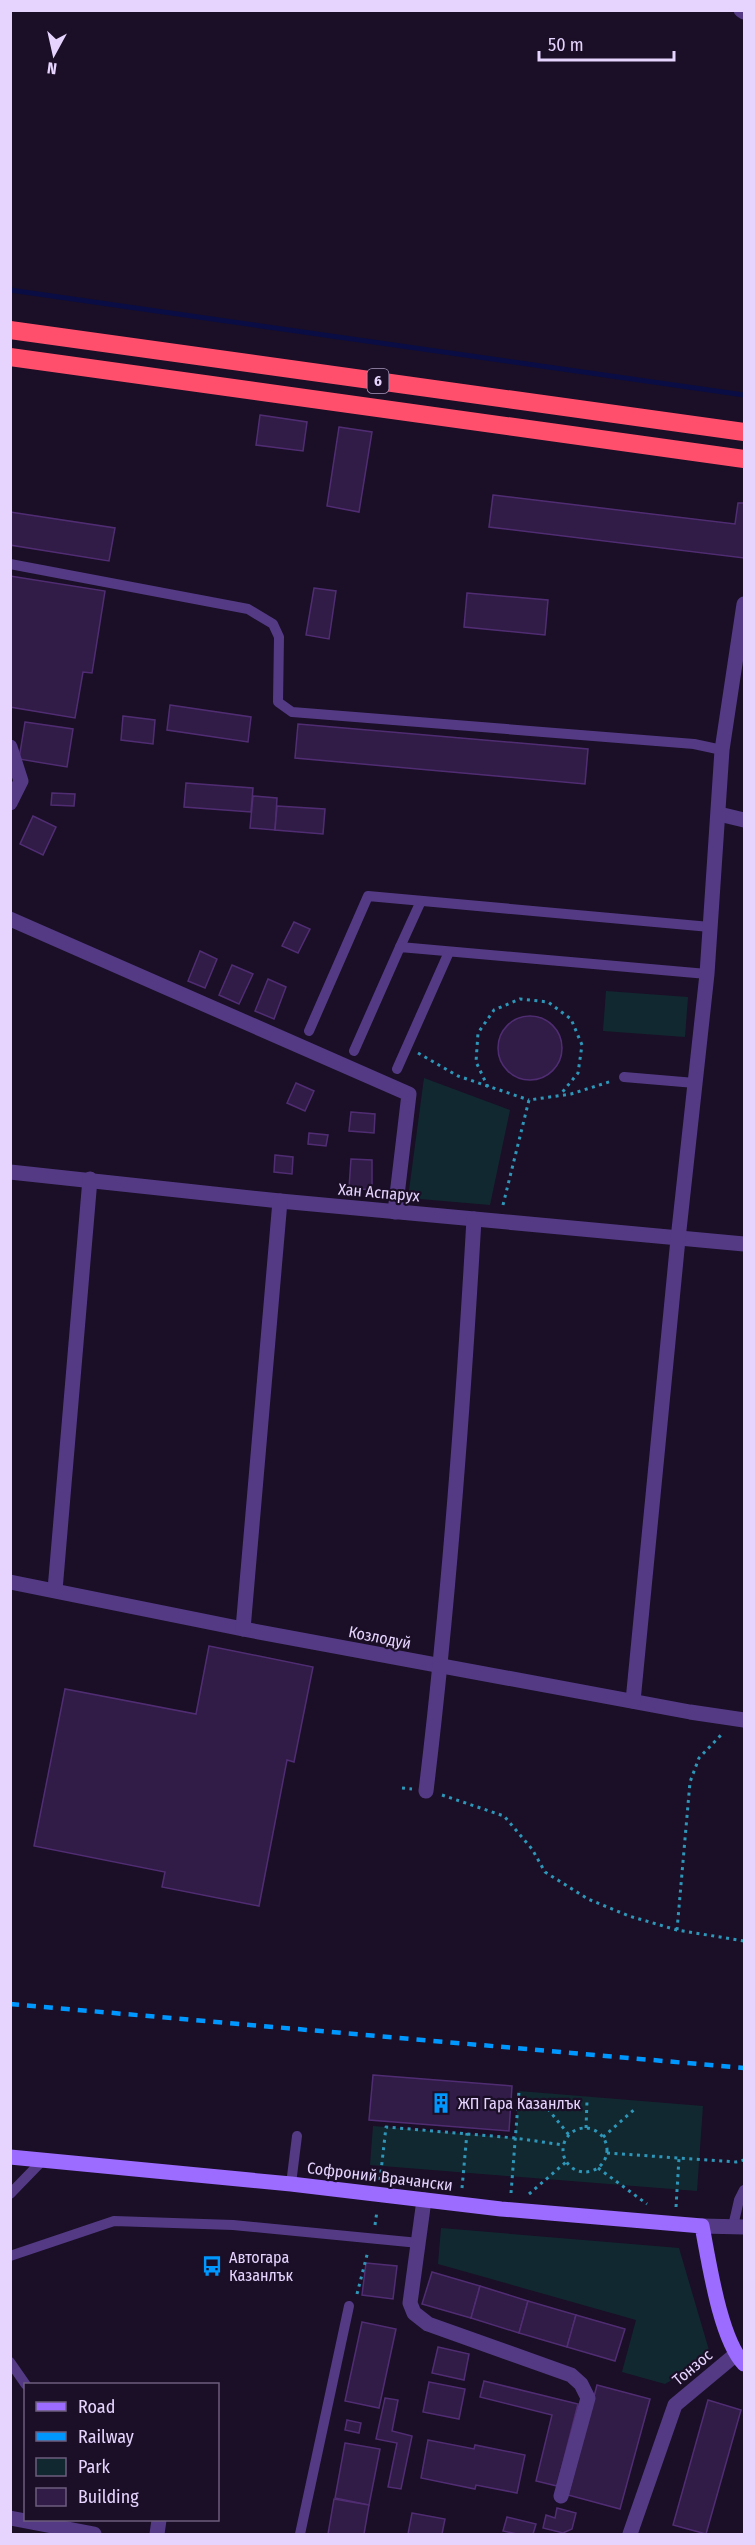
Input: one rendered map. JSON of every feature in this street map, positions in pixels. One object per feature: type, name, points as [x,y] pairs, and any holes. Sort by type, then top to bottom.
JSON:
[{"type":"highway","name":"6","points":[[10,330],[744,432]]},
{"type":"highway","name":"6","points":[[10,357],[744,459]]},
{"type":"street","points":[[633,1701],[678,1239],[707,974],[722,750],[744,604]]},
{"type":"street","points":[[10,747],[21,781],[10,803]]},
{"type":"street","points":[[719,814],[744,820]]},
{"type":"street","points":[[10,919],[409,1094],[395,1212]]},
{"type":"street","name":"Хан Аспарух","points":[[10,1172],[280,1201],[744,1244]]},
{"type":"street","points":[[56,1590],[90,1179]]},
{"type":"street","points":[[243,1629],[280,1201]]},
{"type":"street","points":[[426,1791],[441,1667],[462,1421],[474,1219]]},
{"type":"street","name":"Козлодуй","points":[[10,1582],[441,1667],[744,1720]]},
{"type":"street","name":"Софроний Врачански","points":[[10,2157],[379,2193],[510,2210],[739,2227]]},
{"type":"street","points":[[424,2200],[410,2303],[414,2313],[428,2324],[571,2375],[581,2384],[588,2398],[561,2496]]},
{"type":"street","name":"Тонзос","points":[[630,2535],[675,2405],[740,2360],[713,2287],[702,2226]]},
{"type":"street","points":[[25,2521],[94,2535]]},
{"type":"lane","points":[[10,564],[248,609],[273,624],[279,637],[278,702],[292,712],[694,744],[722,750]]},
{"type":"lane","points":[[309,1031],[368,896],[710,927]]},
{"type":"lane","points":[[354,1052],[421,901]]},
{"type":"lane","points":[[400,947],[707,974]]},
{"type":"lane","points":[[397,1069],[449,951]]},
{"type":"lane","points":[[624,1077],[695,1083]]},
{"type":"lane","points":[[291,2184],[297,2136]]},
{"type":"lane","points":[[10,2194],[43,2160]]},
{"type":"lane","points":[[739,2227],[738,2200],[744,2190]]},
{"type":"lane","points":[[10,2256],[114,2221],[233,2225],[419,2243]]},
{"type":"lane","points":[[300,2535],[349,2306]]},
{"type":"lane","points":[[10,2362],[25,2383]]},
{"type":"path","points":[[488,1087],[476,1062],[478,1033],[494,1010],[520,999],[549,1002],[571,1019],[582,1045],[578,1073],[560,1095]]},
{"type":"path","points":[[407,1047],[458,1076],[529,1100],[571,1094],[624,1077]]},
{"type":"path","points":[[499,1222],[529,1100]]},
{"type":"path","points":[[677,1930],[690,1782],[699,1758],[711,1743],[724,1733]]},
{"type":"path","points":[[402,1788],[426,1791],[504,1816],[532,1849],[545,1872],[588,1899],[629,1916],[677,1930],[744,1941]]},
{"type":"path","points":[[510,2210],[519,2091]]},
{"type":"path","points":[[586,2128],[587,2102]]},
{"type":"path","points":[[543,2103],[569,2134]]},
{"type":"path","points":[[603,2137],[636,2108]]},
{"type":"path","points":[[359,2291],[367,2252],[373,2239],[386,2127],[467,2133],[563,2145]]},
{"type":"path","points":[[586,2128],[598,2132],[603,2137],[607,2153],[598,2168],[585,2172],[571,2168],[566,2162],[563,2145],[569,2134],[586,2128]]},
{"type":"path","points":[[460,2204],[467,2133]]},
{"type":"path","points":[[607,2153],[735,2162],[744,2160]]},
{"type":"path","points":[[675,2224],[679,2158]]},
{"type":"path","points":[[510,2210],[566,2162]]},
{"type":"path","points":[[598,2168],[675,2224]]},
{"type":"green space","points":[[606,991],[688,997],[685,1037],[603,1031]]},
{"type":"green space","points":[[424,1078],[510,1110],[490,1205],[408,1198]]},
{"type":"green space","points":[[519,2091],[703,2106],[697,2191],[370,2165],[373,2126],[515,2138]]},
{"type":"green space","points":[[441,2228],[679,2248],[711,2357],[665,2384],[622,2372],[636,2320],[438,2264]]},
{"type":"building","points":[[260,415],[307,422],[303,451],[256,445]]},
{"type":"building","points":[[339,427],[372,432],[359,512],[327,506]]},
{"type":"building","points":[[493,495],[735,524],[738,503],[744,503],[744,558],[489,527]]},
{"type":"building","points":[[10,512],[115,528],[109,561],[10,545]]},
{"type":"building","points":[[10,576],[105,591],[92,673],[83,672],[75,718],[10,707]]},
{"type":"building","points":[[314,588],[336,591],[329,639],[306,635]]},
{"type":"building","points":[[467,593],[548,600],[545,635],[464,627]]},
{"type":"building","points":[[170,705],[251,717],[248,742],[167,730]]},
{"type":"building","points":[[123,716],[155,720],[153,744],[121,740]]},
{"type":"building","points":[[25,722],[73,729],[67,767],[19,759]]},
{"type":"building","points":[[298,724],[588,749],[585,784],[295,758]]},
{"type":"building","points":[[186,783],[253,788],[251,812],[184,807]]},
{"type":"building","points":[[52,793],[75,794],[74,806],[51,805]]},
{"type":"building","points":[[253,796],[277,798],[275,830],[250,828]]},
{"type":"building","points":[[277,806],[325,809],[323,834],[275,830]]},
{"type":"building","points":[[33,816],[56,827],[43,855],[20,844]]},
{"type":"building","points":[[294,922],[310,929],[298,953],[282,946]]},
{"type":"building","points":[[200,951],[217,959],[205,988],[188,981]]},
{"type":"building","points":[[232,965],[253,974],[239,1004],[219,995]]},
{"type":"building","points":[[268,979],[286,987],[274,1019],[255,1011]]},
{"type":"building","points":[[524,1016],[536,1016],[553,1025],[560,1036],[562,1048],[560,1060],[553,1071],[536,1080],[524,1080],[512,1075],[503,1066],[498,1054],[498,1042],[503,1030],[512,1021]]},
{"type":"building","points":[[296,1083],[314,1091],[305,1111],[287,1103]]},
{"type":"building","points":[[351,1112],[375,1114],[374,1133],[349,1131]]},
{"type":"building","points":[[309,1133],[328,1135],[326,1146],[308,1144]]},
{"type":"building","points":[[275,1155],[293,1157],[292,1174],[274,1172]]},
{"type":"building","points":[[351,1159],[372,1160],[372,1190],[349,1188]]},
{"type":"building","points":[[209,1646],[313,1667],[294,1762],[287,1760],[259,1906],[162,1887],[165,1872],[34,1846],[65,1689],[196,1714]]},
{"type":"building","name":"ЖП Гара Казанлък","points":[[373,2075],[512,2086],[509,2131],[369,2120]]},
{"type":"building","points":[[366,2263],[397,2266],[393,2299],[362,2295]]},
{"type":"building","points":[[432,2272],[480,2286],[471,2318],[422,2304]]},
{"type":"building","points":[[480,2286],[528,2301],[519,2333],[471,2318]]},
{"type":"building","points":[[528,2301],[576,2315],[567,2347],[519,2333]]},
{"type":"building","points":[[576,2315],[625,2329],[615,2361],[567,2347]]},
{"type":"building","points":[[362,2322],[396,2329],[379,2408],[345,2401]]},
{"type":"building","points":[[438,2347],[469,2354],[464,2380],[432,2373]]},
{"type":"building","points":[[484,2381],[578,2404],[557,2486],[536,2481],[552,2415],[480,2397]]},
{"type":"building","points":[[429,2382],[465,2389],[459,2419],[423,2412]]},
{"type":"building","points":[[597,2385],[650,2399],[620,2509],[568,2495]]},
{"type":"building","points":[[385,2398],[398,2400],[392,2431],[412,2436],[401,2489],[388,2487],[397,2443],[376,2439]]},
{"type":"building","points":[[708,2400],[741,2410],[706,2534],[673,2525]]},
{"type":"building","points":[[347,2420],[361,2423],[359,2433],[345,2430]]},
{"type":"building","points":[[428,2440],[474,2449],[475,2445],[525,2455],[517,2493],[476,2485],[475,2489],[421,2478]]},
{"type":"building","points":[[345,2443],[380,2449],[369,2505],[335,2498]]},
{"type":"building","points":[[334,2499],[369,2505],[364,2534],[328,2534]]},
{"type":"building","points":[[557,2508],[576,2513],[572,2529],[563,2533],[543,2528],[546,2515],[555,2518]]},
{"type":"building","points":[[412,2513],[445,2519],[442,2534],[408,2534]]},
{"type":"building","points":[[507,2517],[536,2524],[533,2534],[503,2531]]},
{"type":"waterway","points":[[10,290],[744,395]]},
{"type":"railway","points":[[10,2004],[744,2068]]},
{"type":"place","name":"ЖП Гара Казанлък","points":[[441,2103]]},
{"type":"place","name":"Автогара Казанлък","points":[[212,2266]]}]
